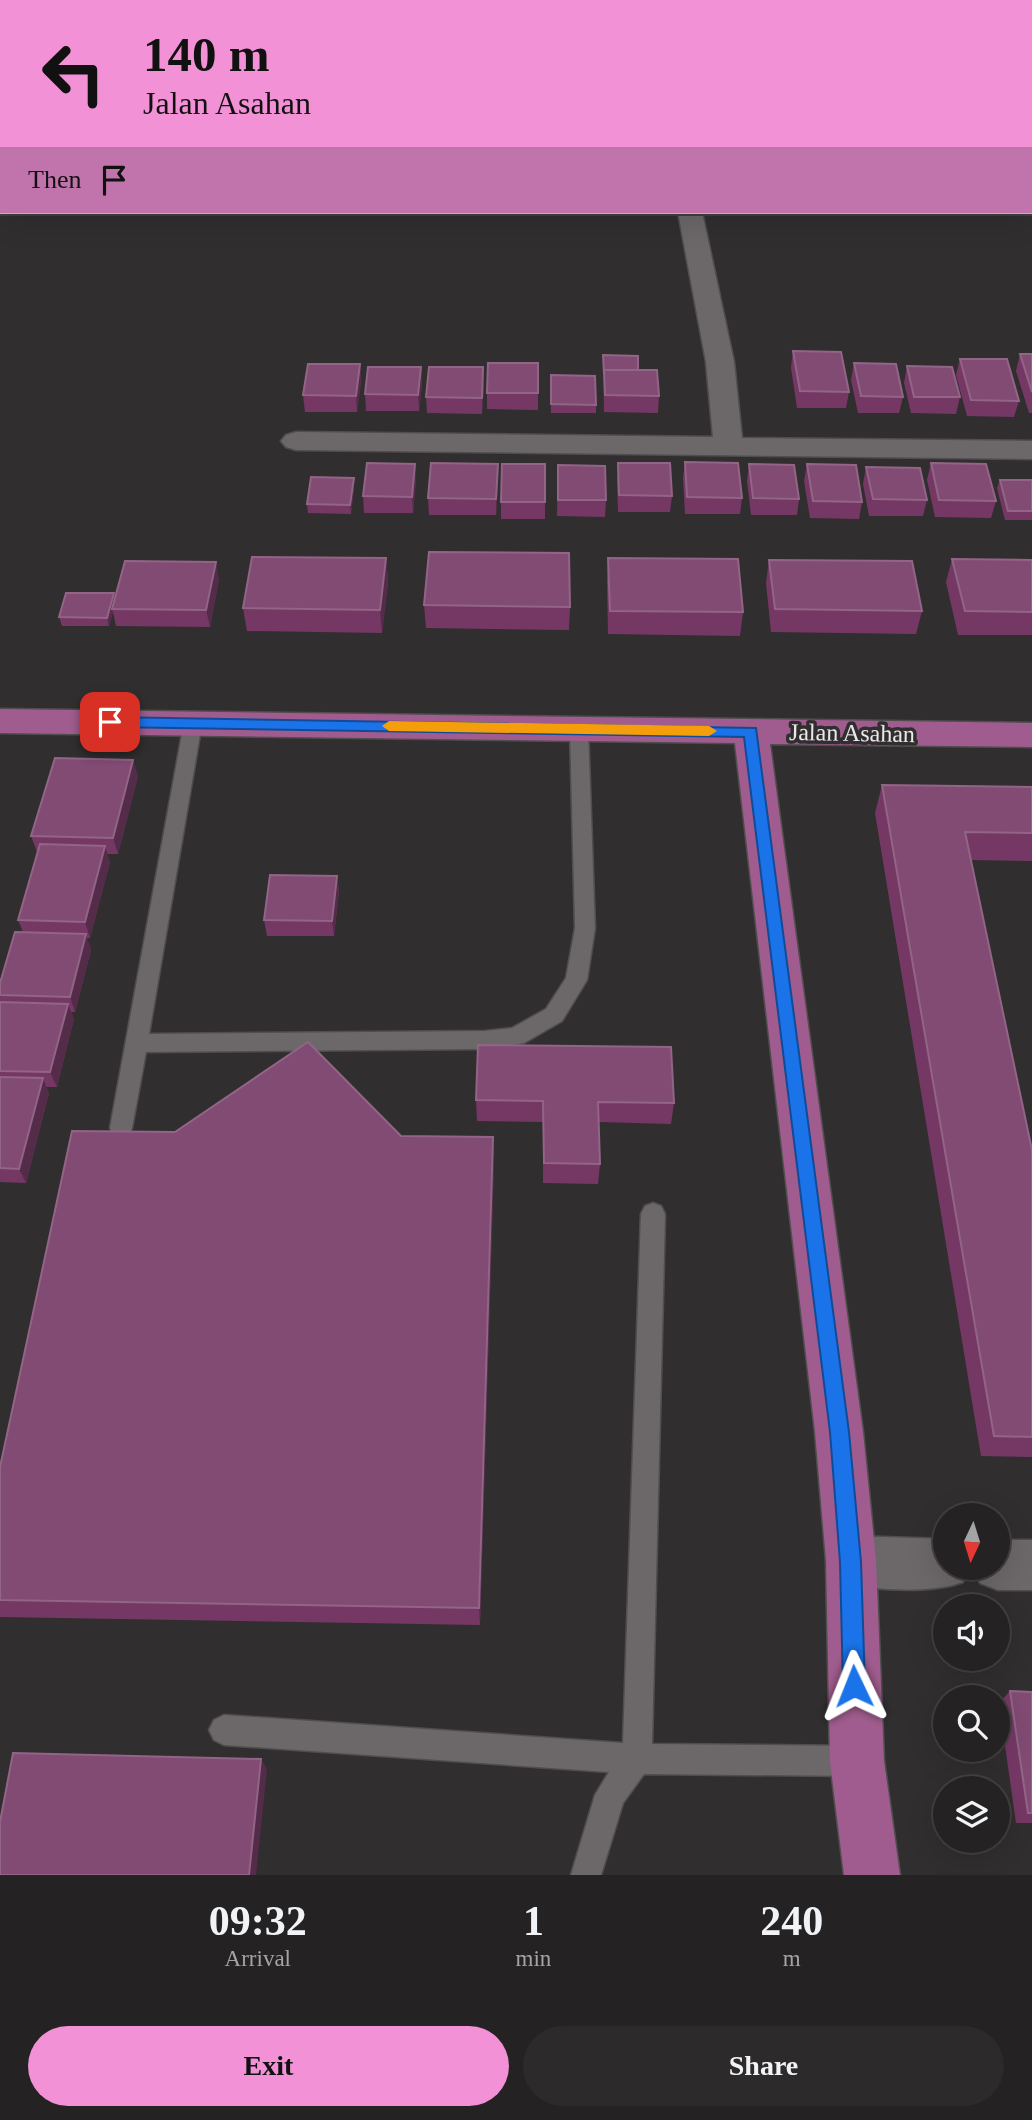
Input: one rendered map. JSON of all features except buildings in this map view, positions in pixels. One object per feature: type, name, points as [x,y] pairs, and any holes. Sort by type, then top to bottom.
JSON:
[{"type":"main road","name":"Jalan Asahan","points":[[0,721],[1032,735]]},
{"type":"main road","points":[[751,732],[839,1432],[851,1562],[857,1761],[872,1875]]},
{"type":"street","points":[[690,214],[720,362],[729,446]]},
{"type":"street","points":[[296,441],[1032,450]]},
{"type":"street","points":[[851,1562],[933,1563]]},
{"type":"street","points":[[1010,1565],[1032,1565]]},
{"type":"lane","points":[[121,1128],[193,723]]},
{"type":"lane","points":[[136,1043],[485,1040],[516,1037],[554,1015],[576,980],[585,928],[579,729]]},
{"type":"lane","points":[[586,1875],[610,1795],[637,1759],[653,1214]]},
{"type":"lane","points":[[224,1730],[637,1759],[857,1761]]},
{"type":"slow traffic","points":[[389,726],[709,731]]},
{"type":"route","points":[[110,722],[751,732],[839,1432],[851,1562],[854,1686]]}]
